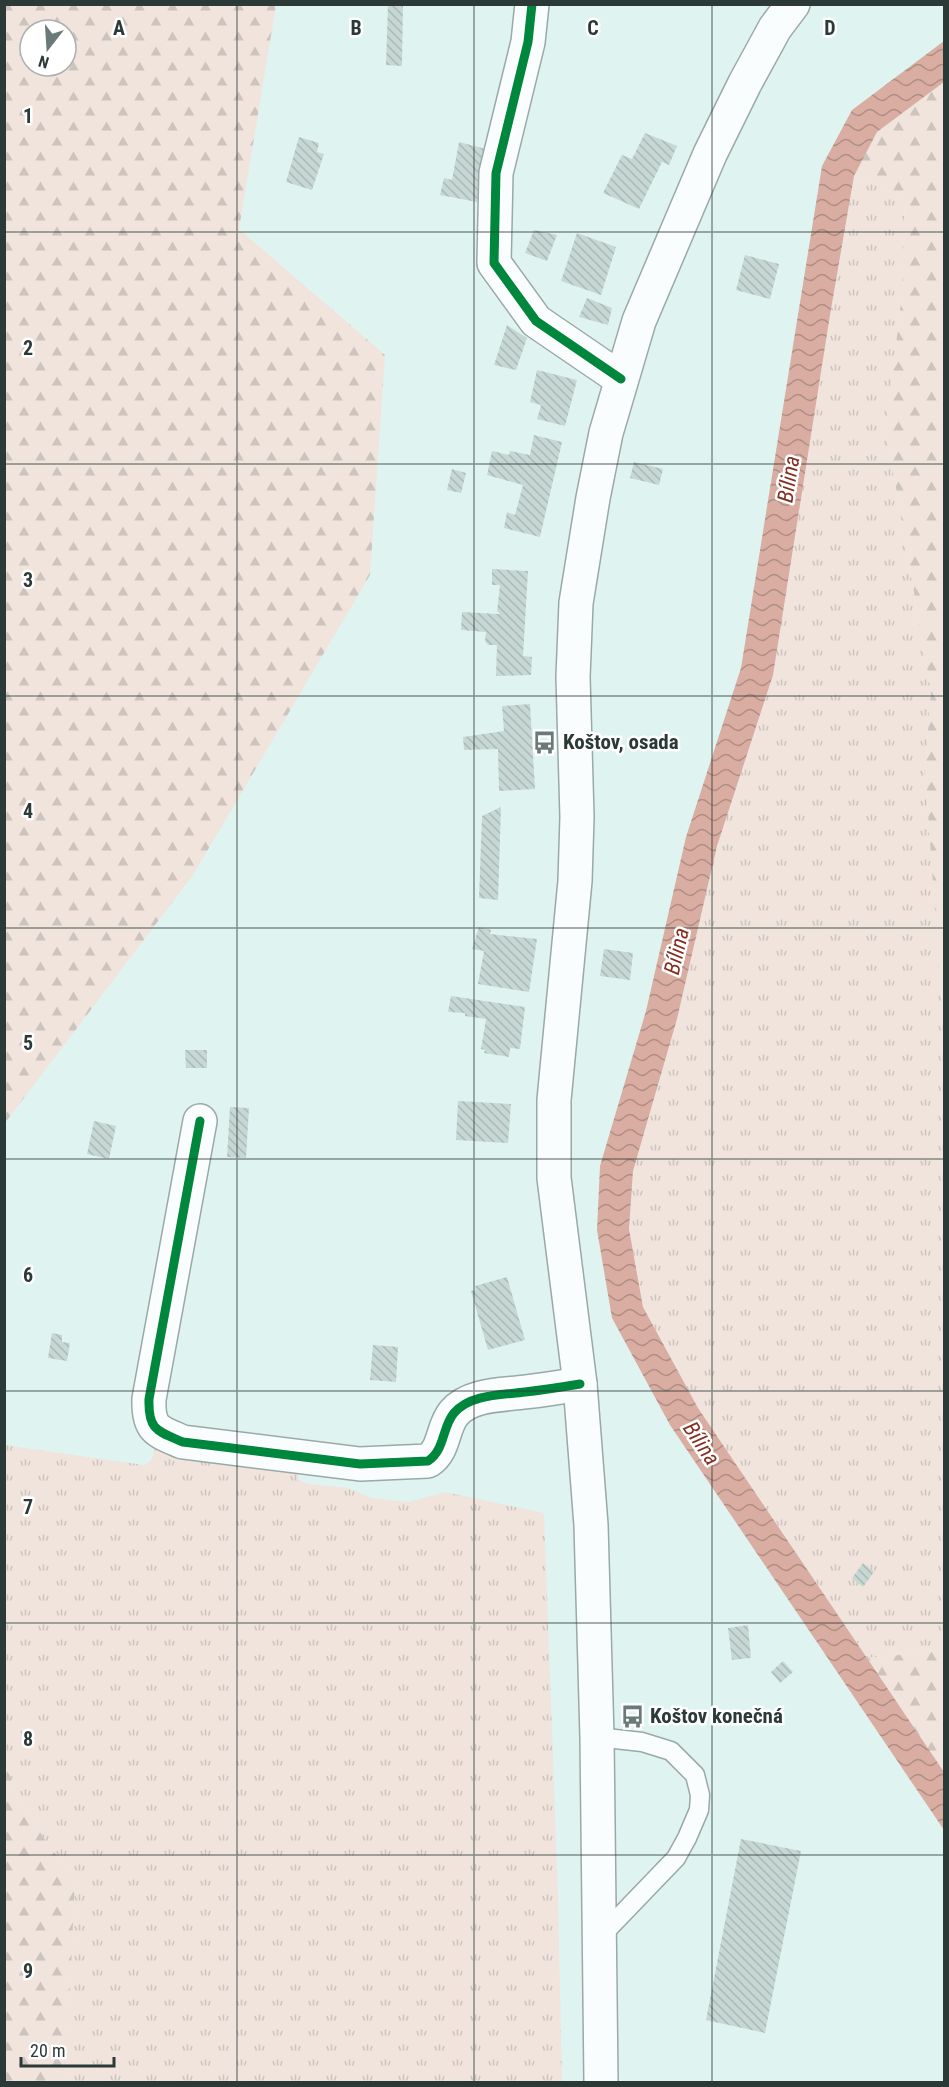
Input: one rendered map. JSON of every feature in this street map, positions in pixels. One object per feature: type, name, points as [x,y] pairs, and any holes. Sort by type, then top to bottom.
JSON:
[{"type":"main road","points":[[532,4],[528,42],[496,173],[494,263],[536,321],[621,379]]},
{"type":"main road","points":[[601,2082],[597,1737],[591,1525],[580,1384],[554,1178],[554,1100],[575,881],[577,817],[573,677],[576,603],[592,498],[606,433],[639,321],[684,213],[780,12]]},
{"type":"main road","points":[[200,1121],[149,1400],[151,1423],[158,1431],[183,1442],[360,1464],[428,1461],[435,1456],[444,1430],[460,1407],[497,1395],[580,1384]]},
{"type":"lane","points":[[597,1737],[642,1742],[670,1750],[695,1775],[700,1795],[699,1810],[676,1858],[600,1937]]},
{"type":"green space","points":[[5,4],[276,5],[239,229],[385,355],[370,575],[193,875],[5,1123]]},
{"type":"green space","points":[[944,82],[944,1016],[925,771],[931,691],[886,430],[902,293],[905,198],[854,176],[877,132]]},
{"type":"green space","points":[[854,176],[905,198],[902,293],[886,430],[931,691],[925,771],[944,1016],[944,1651],[867,1658],[698,1408],[643,1307],[629,1229],[633,1171],[677,1019],[717,846],[830,315]]},
{"type":"green space","points":[[158,1438],[301,1452],[298,1480],[309,1484],[347,1488],[372,1498],[408,1502],[445,1492],[544,1513],[558,1895],[562,2082],[66,2082],[75,1879],[43,1837],[24,1807],[5,1758],[4,1445],[144,1465],[151,1461]]},
{"type":"green space","points":[[944,1651],[944,1772],[867,1658]]},
{"type":"green space","points":[[5,1758],[24,1807],[43,1837],[75,1879],[66,2082],[5,2082]]},
{"type":"water","name":"Bílina","points":[[944,41],[944,82],[877,132],[854,176],[773,675],[717,846],[677,1019],[633,1171],[629,1229],[643,1307],[698,1408],[944,1772],[944,1830],[670,1425],[612,1318],[597,1230],[600,1166],[646,1011],[686,837],[741,668],[822,166],[852,110]]},
{"type":"building","points":[[388,4],[403,4],[402,66],[386,65]]},
{"type":"building","points":[[645,133],[677,146],[669,165],[662,162],[639,209],[603,193],[622,155],[632,159]]},
{"type":"building","points":[[299,137],[319,143],[317,152],[324,154],[312,190],[286,182]]},
{"type":"building","points":[[459,142],[486,149],[477,202],[440,195],[444,178],[452,180]]},
{"type":"building","points":[[534,230],[557,235],[547,261],[525,253]]},
{"type":"building","points":[[577,233],[616,247],[601,295],[561,281]]},
{"type":"building","points":[[745,255],[779,264],[770,299],[736,290]]},
{"type":"building","points":[[587,298],[612,308],[608,325],[579,317]]},
{"type":"building","points":[[507,325],[527,338],[516,370],[494,365]]},
{"type":"building","points":[[537,370],[577,380],[565,426],[537,419],[541,405],[530,402]]},
{"type":"building","points":[[534,435],[562,442],[540,537],[504,528],[507,512],[515,515],[523,485],[487,475],[492,451],[509,455],[510,451],[530,455]]},
{"type":"building","points":[[634,462],[663,469],[659,485],[630,478]]},
{"type":"building","points":[[452,469],[466,473],[461,493],[447,490]]},
{"type":"building","points":[[492,569],[528,571],[523,656],[532,657],[531,675],[496,676],[497,645],[488,645],[485,641],[486,632],[461,630],[462,612],[499,614],[497,612],[500,585],[492,585]]},
{"type":"building","points":[[530,704],[535,789],[499,791],[498,749],[464,750],[463,737],[504,731],[502,706]]},
{"type":"building","points":[[501,807],[498,900],[479,898],[482,816]]},
{"type":"building","points":[[479,927],[491,930],[490,934],[537,939],[529,992],[478,984],[484,951],[472,949]]},
{"type":"building","points":[[604,949],[633,953],[630,980],[600,976]]},
{"type":"building","points":[[451,996],[525,1007],[520,1049],[510,1048],[509,1057],[484,1053],[485,1050],[481,1049],[486,1019],[465,1016],[465,1013],[448,1012]]},
{"type":"building","points":[[185,1050],[207,1050],[207,1068],[186,1068]]},
{"type":"building","points":[[458,1101],[511,1104],[508,1143],[456,1140]]},
{"type":"building","points":[[230,1107],[249,1108],[246,1158],[227,1157]]},
{"type":"building","points":[[94,1121],[116,1126],[109,1159],[87,1154]]},
{"type":"building","points":[[507,1277],[525,1340],[488,1350],[471,1291],[476,1290],[475,1286]]},
{"type":"building","points":[[52,1333],[62,1335],[62,1342],[70,1343],[67,1361],[48,1358]]},
{"type":"building","points":[[373,1345],[398,1347],[396,1382],[370,1380]]},
{"type":"building","points":[[863,1563],[874,1572],[863,1587],[852,1578]]},
{"type":"building","points":[[748,1625],[751,1658],[732,1660],[728,1628]]},
{"type":"building","points":[[783,1661],[793,1672],[780,1683],[771,1672]]},
{"type":"building","points":[[741,1839],[801,1851],[765,2033],[706,2020]]},
{"type":"cycle path","points":[[532,4],[528,42],[496,173],[494,263],[536,321],[621,379]]},
{"type":"cycle path","points":[[200,1121],[149,1399],[152,1423],[161,1432],[183,1442],[360,1464],[428,1461],[438,1451],[454,1413],[469,1402],[487,1396],[580,1384]]},
{"type":"place","name":"Koštov, osada","points":[[545,742]]},
{"type":"place","name":"Koštov konečná","points":[[632,1716]]}]
